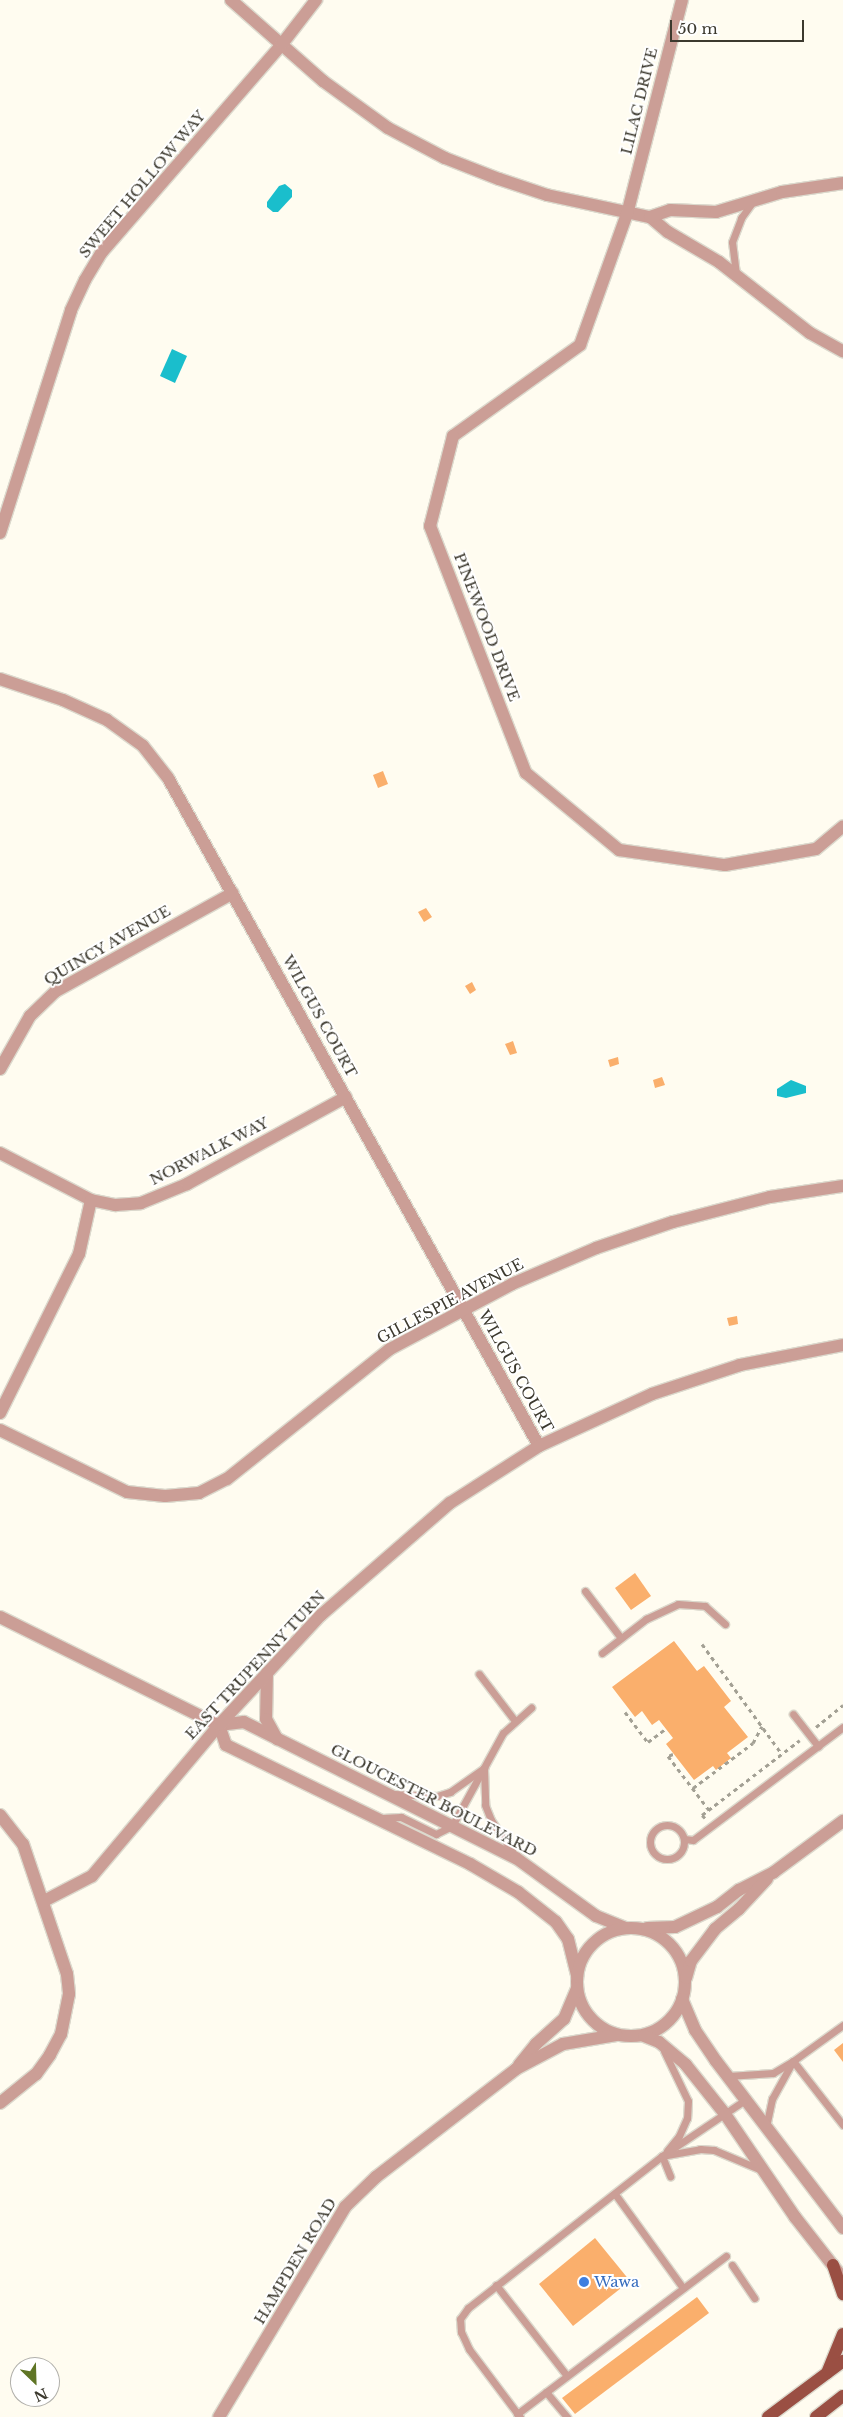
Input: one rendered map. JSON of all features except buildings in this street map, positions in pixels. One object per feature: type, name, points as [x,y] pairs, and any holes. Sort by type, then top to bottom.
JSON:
[{"type":"main road","points":[[833,2265],[843,2294]]},
{"type":"main road","points":[[827,2373],[843,2334]]},
{"type":"main road","points":[[768,2417],[843,2361]]},
{"type":"main road","points":[[816,2417],[840,2400]]},
{"type":"street","points":[[231,0],[323,81],[388,128],[445,158],[547,195],[650,217],[737,275],[775,308],[843,351]]},
{"type":"street","name":"SWEET HOLLOW WAY","points":[[0,533],[71,310],[84,280],[102,252],[282,44],[316,0]]},
{"type":"street","name":"LILAC DRIVE","points":[[628,211],[682,0]]},
{"type":"street","points":[[650,217],[670,210],[716,212],[751,204],[782,192],[843,183]]},
{"type":"street","name":"PINEWOOD DRIVE","points":[[628,211],[580,345],[453,436],[430,526],[526,773],[619,850],[725,865],[816,849],[843,826]]},
{"type":"street","name":"WILGUS COURT","points":[[0,679],[92,713],[125,731],[143,746],[181,798],[539,1446]]},
{"type":"street","name":"QUINCY AVENUE","points":[[0,1069],[30,1016],[56,991],[233,893]]},
{"type":"street","name":"NORWALK WAY","points":[[0,1153],[92,1200],[115,1205],[132,1203],[167,1194],[346,1097]]},
{"type":"street","name":"GILLESPIE AVENUE","points":[[0,1430],[127,1492],[165,1496],[199,1493],[227,1479],[390,1349],[463,1309],[560,1262],[646,1230],[724,1207],[843,1186]]},
{"type":"street","points":[[0,1413],[79,1254],[92,1200]]},
{"type":"street","name":"EAST TRUPENNY TURN","points":[[44,1901],[92,1876],[219,1725],[320,1615],[416,1531],[458,1498],[539,1446],[635,1401],[731,1368],[843,1345]]},
{"type":"street","points":[[0,1617],[219,1725],[226,1745],[376,1818],[518,1892],[556,1922],[568,1939],[577,1983],[590,2019],[616,2035],[644,2036],[659,2042],[686,2064],[725,2114],[761,2170],[843,2278]]},
{"type":"street","points":[[267,1673],[266,1720],[279,1741]]},
{"type":"street","name":"GLOUCESTER BOULEVARD","points":[[219,1725],[244,1722],[389,1794],[516,1858],[596,1916],[626,1928]]},
{"type":"street","points":[[0,1815],[22,1844],[44,1901],[67,1974],[67,2012],[61,2034],[36,2074],[0,2103]]},
{"type":"street","points":[[577,1983],[580,1962],[595,1941],[608,1933],[626,1928],[641,1929],[681,1925],[774,1872],[843,1821]]},
{"type":"street","points":[[644,2036],[672,2018],[682,1999],[691,1961],[715,1929],[739,1909],[774,1872]]},
{"type":"street","points":[[641,1929],[668,1942],[678,1954],[686,1980]]},
{"type":"street","name":"HAMPDEN ROAD","points":[[516,2069],[536,2044],[564,2019],[577,1983]]},
{"type":"street","points":[[682,1999],[696,2030],[727,2076],[843,2228]]},
{"type":"street","name":"HAMPDEN ROAD","points":[[219,2417],[344,2207],[376,2177],[516,2069],[563,2044],[616,2035]]},
{"type":"lane","points":[[737,275],[732,242],[741,218],[751,204]]},
{"type":"lane","points":[[585,1591],[621,1638]]},
{"type":"lane","points":[[602,1653],[646,1619],[678,1604],[705,1606],[725,1624]]},
{"type":"lane","points":[[480,1674],[514,1721]]},
{"type":"lane","points":[[376,1818],[401,1817],[436,1834],[452,1826],[503,1733],[514,1721],[532,1708]]},
{"type":"lane","points":[[794,1714],[818,1746]]},
{"type":"lane","points":[[684,1839],[693,1840],[843,1727]]},
{"type":"lane","points":[[389,1794],[437,1796],[461,1787],[484,1768]]},
{"type":"lane","points":[[484,1768],[485,1805],[491,1820],[516,1858]]},
{"type":"lane","points":[[665,1825],[679,1829],[684,1839],[682,1850],[668,1859],[658,1857],[650,1842],[656,1829],[665,1825]]},
{"type":"lane","points":[[727,2076],[739,2078],[773,2074],[843,2025]]},
{"type":"lane","points":[[659,2042],[688,2101],[687,2118],[679,2136],[662,2156]]},
{"type":"lane","points":[[793,2061],[843,2125]]},
{"type":"lane","points":[[766,2128],[772,2099],[793,2061]]},
{"type":"lane","points":[[726,2256],[518,2415],[469,2348],[461,2332],[460,2319],[468,2308],[496,2285],[662,2156],[745,2100]]},
{"type":"lane","points":[[662,2156],[700,2149],[714,2150],[761,2170]]},
{"type":"lane","points":[[662,2156],[670,2176]]},
{"type":"lane","points":[[615,2194],[683,2288]]},
{"type":"lane","points":[[732,2265],[754,2298]]},
{"type":"lane","points":[[496,2285],[567,2376]]},
{"type":"lane","points":[[546,2392],[566,2417]]},
{"type":"path","points":[[702,1644],[782,1754]]},
{"type":"path","points":[[712,1826],[702,1815],[809,1734],[843,1705]]},
{"type":"path","points":[[624,1712],[648,1742],[665,1729]]},
{"type":"path","points":[[693,1788],[753,1742],[762,1726]]},
{"type":"path","points":[[674,1754],[668,1756],[709,1810]]},
{"type":"water","points":[[285,184],[292,190],[292,197],[278,212],[273,212],[267,207],[267,202],[279,186]]},
{"type":"water","points":[[172,349],[187,356],[175,383],[160,376]]},
{"type":"water","points":[[791,1080],[806,1086],[806,1093],[786,1098],[777,1096],[777,1089]]},
{"type":"place","name":"Wawa","points":[[584,2282]]}]
